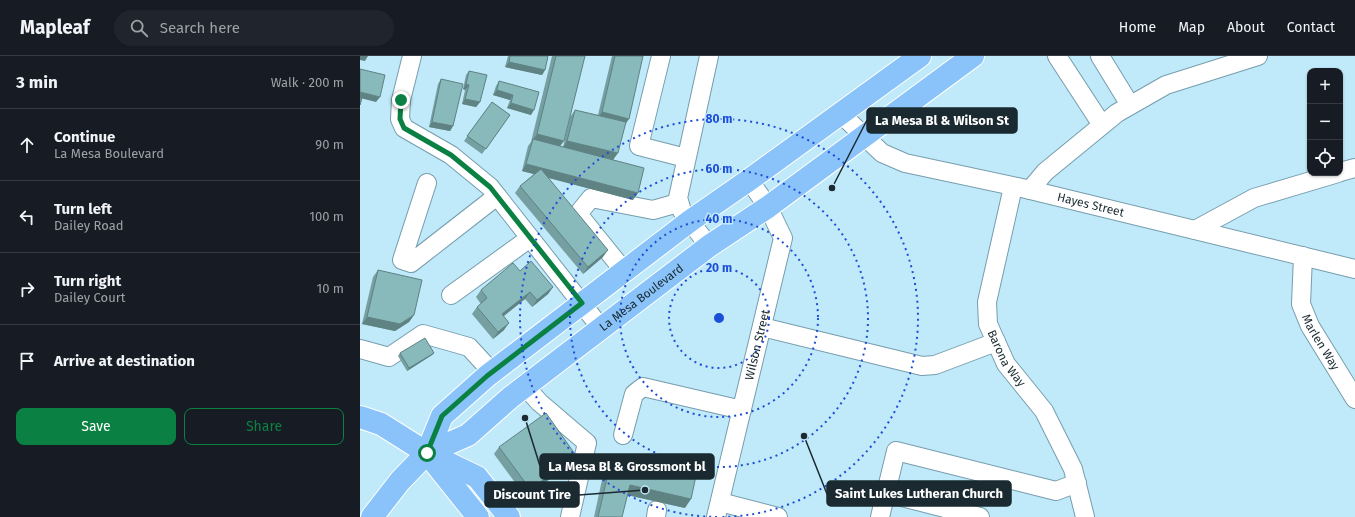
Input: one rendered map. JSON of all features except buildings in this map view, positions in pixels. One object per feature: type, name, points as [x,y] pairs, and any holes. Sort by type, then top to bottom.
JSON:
[{"type":"main road","name":"La Mesa Boulevard","points":[[372,517],[400,481],[427,453],[442,416],[492,372],[624,271],[684,212],[749,180],[920,56]]},
{"type":"main road","name":"La Mesa Boulevard","points":[[427,453],[468,435],[525,386],[709,246],[768,207],[973,56]]},
{"type":"main road","points":[[360,417],[380,424],[427,453],[477,477],[509,517]]},
{"type":"main road","points":[[427,453],[478,517]]},
{"type":"street","points":[[412,56],[401,100],[400,119],[404,128],[451,155],[490,187],[601,328]]},
{"type":"street","points":[[661,56],[639,146],[686,158]]},
{"type":"street","points":[[709,56],[679,189],[684,212],[709,246]]},
{"type":"street","points":[[1057,56],[1102,125]]},
{"type":"street","points":[[1100,56],[1130,105]]},
{"type":"street","points":[[1022,188],[1045,172],[1117,113],[1130,105],[1166,85],[1258,56]]},
{"type":"street","name":"Hayes Street","points":[[841,114],[882,153],[905,163],[1022,188],[1355,269]]},
{"type":"street","points":[[1343,172],[1355,168]]},
{"type":"street","points":[[1195,230],[1254,198],[1329,176]]},
{"type":"street","name":"Wilson Street","points":[[718,510],[783,238],[768,207],[749,180]]},
{"type":"street","points":[[427,183],[402,260],[411,263],[497,196]]},
{"type":"street","name":"Barona Way","points":[[1022,188],[987,302],[988,324],[1006,364],[1044,411],[1073,469],[1085,517]]},
{"type":"street","points":[[624,271],[578,214],[591,198],[653,210],[684,212]]},
{"type":"street","points":[[451,295],[530,238]]},
{"type":"street","name":"Marlen Way","points":[[1304,256],[1301,304],[1310,326],[1355,399]]},
{"type":"street","points":[[762,327],[922,366],[935,365],[996,342]]},
{"type":"street","points":[[360,349],[389,356],[423,334],[469,347],[492,372]]},
{"type":"street","points":[[525,386],[539,402],[587,442],[570,517]]},
{"type":"street","points":[[623,436],[634,394],[643,387],[742,410]]},
{"type":"street","points":[[880,517],[896,451],[1056,491],[1077,483]]},
{"type":"street","points":[[886,493],[980,517]]},
{"type":"street","points":[[718,510],[778,517]]},
{"type":"place","name":"La Mesa Bl & Wilson St","points":[[832,188]]},
{"type":"place","name":"La Mesa Bl & Grossmont bl","points":[[525,418]]},
{"type":"place","name":"Saint Lukes Lutheran Church","points":[[804,436]]},
{"type":"place","name":"Discount Tire","points":[[645,490]]},
{"type":"route","points":[[401,100],[400,119],[404,128],[451,155],[490,187],[582,303],[487,376],[442,416],[427,453]]}]
